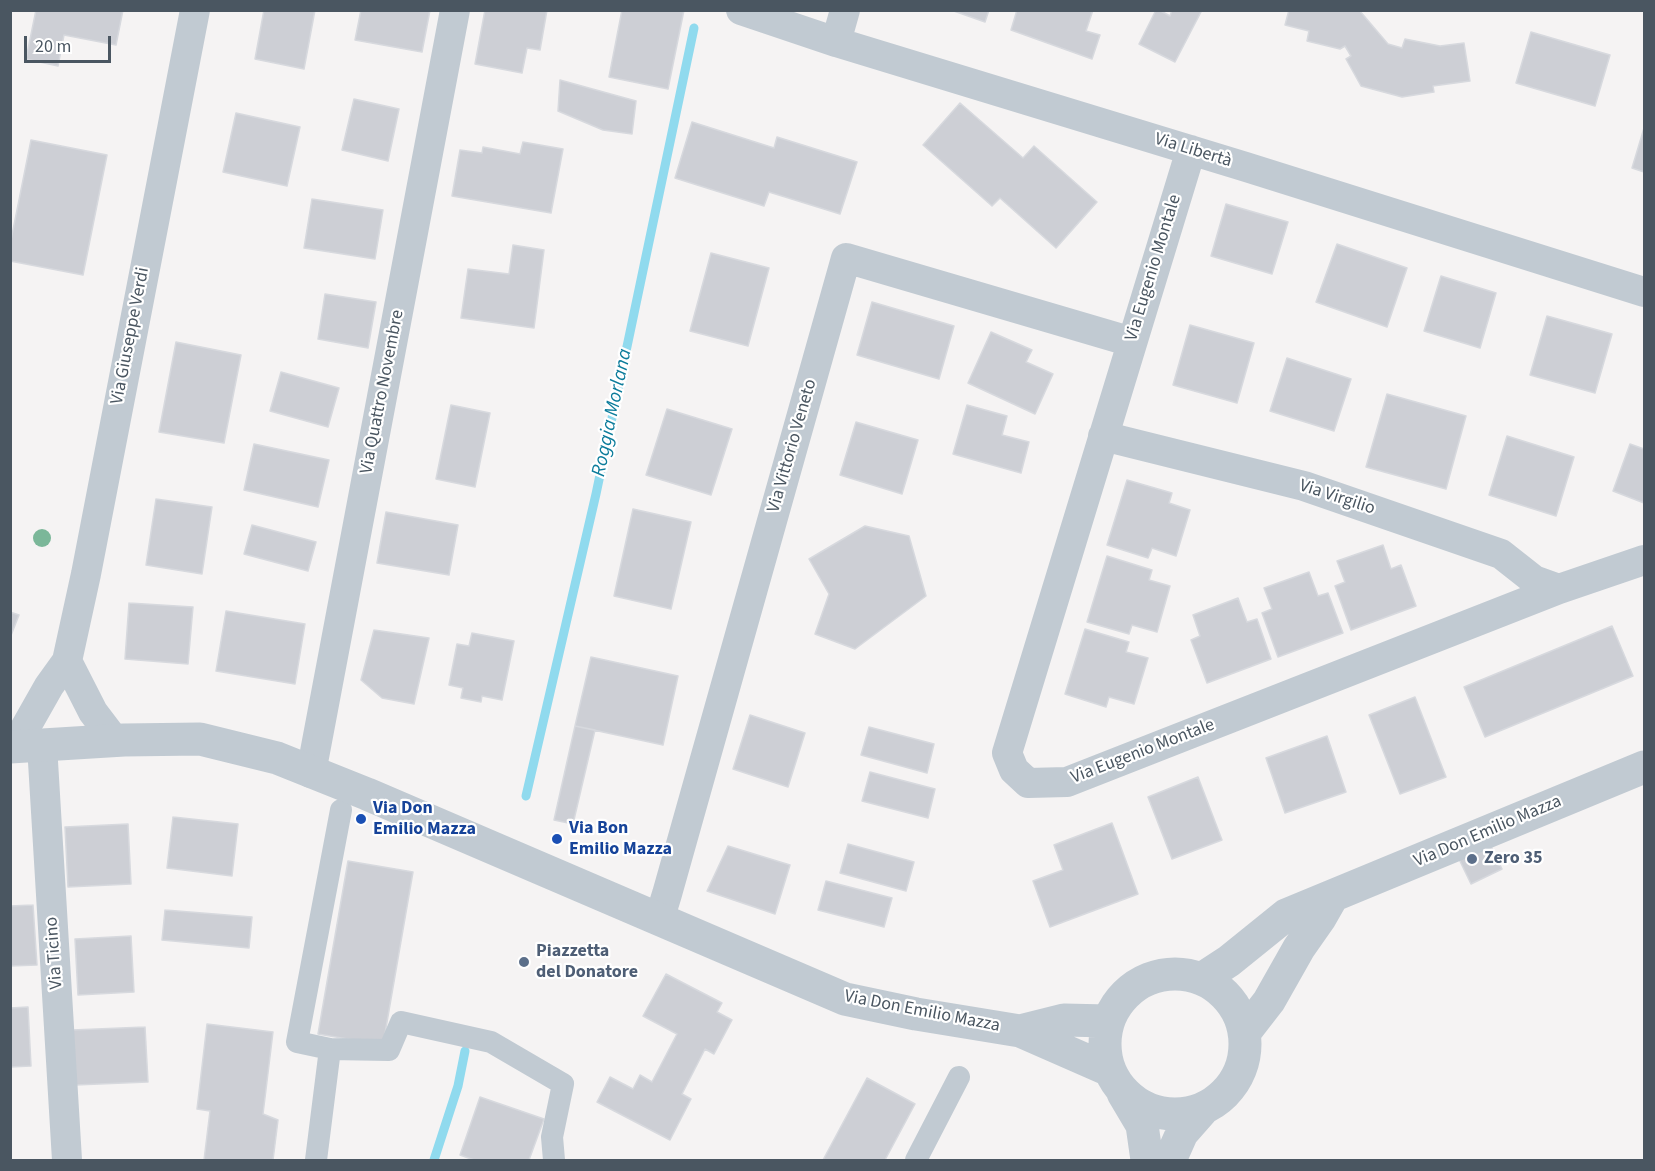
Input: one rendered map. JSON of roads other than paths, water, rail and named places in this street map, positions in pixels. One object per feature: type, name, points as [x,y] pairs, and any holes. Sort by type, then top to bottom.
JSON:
[{"type":"street","name":"Via Giuseppe Verdi","points":[[23,746],[49,686],[67,661],[86,574],[195,10]]},
{"type":"street","name":"Via Quattro Novembre","points":[[311,773],[455,10]]},
{"type":"street","name":"Via Libertà","points":[[741,10],[836,42],[1644,292]]},
{"type":"street","points":[[836,42],[845,10]]},
{"type":"street","name":"Via Eugenio Montale","points":[[1191,150],[1007,753],[1014,770],[1028,783],[1066,782],[1559,589],[1644,560]]},
{"type":"street","name":"Via Vittorio Veneto","points":[[659,920],[846,258],[1132,342]]},
{"type":"street","name":"Via Virgilio","points":[[1103,436],[1304,486],[1501,554],[1534,580],[1559,589]]},
{"type":"street","points":[[67,661],[93,712],[115,741]]},
{"type":"street","name":"Via Don Emilio Mazza","points":[[23,746],[200,739],[277,758],[377,798],[845,999],[916,1014],[1020,1031],[1116,1081],[1141,1106],[1161,1113],[1183,1114],[1204,1108],[1223,1095],[1237,1077],[1245,1055],[1245,1032],[1230,1000],[1203,978],[1184,973],[1164,974],[1146,979],[1129,989],[1116,1003],[1104,1037],[1104,1054],[1116,1081]]},
{"type":"street","name":"Via Ticino","points":[[23,746],[67,1161]]},
{"type":"street","name":"Via Don Emilio Mazza","points":[[1203,978],[1229,961],[1286,915],[1644,767]]},
{"type":"street","points":[[340,810],[297,1042],[330,1049],[389,1050],[401,1022],[491,1042],[563,1084],[552,1137],[554,1161]]},
{"type":"street","points":[[1245,1032],[1269,1001],[1299,948],[1332,897]]},
{"type":"street","name":"Via Don Emilio Mazza","points":[[1020,1031],[1064,1020],[1108,1021]]},
{"type":"street","points":[[316,1161],[330,1049]]},
{"type":"street","points":[[916,1161],[959,1077]]},
{"type":"street","points":[[1116,1081],[1142,1125],[1147,1161]]},
{"type":"street","points":[[1170,1161],[1182,1133],[1204,1108]]},
{"type":"waterway","name":"Roggia Morlana","points":[[526,796],[596,494],[694,28]]},
{"type":"waterway","name":"Roggia Morlana","points":[[434,1160],[458,1086],[465,1051]]},
{"type":"place","name":"Via Don Emilio Mazza","points":[[361,819]]},
{"type":"place","name":"Via Bon Emilio Mazza","points":[[557,839]]},
{"type":"place","name":"Zero 35","points":[[1472,859]]},
{"type":"place","name":"Piazzetta del Donatore","points":[[524,962]]}]
